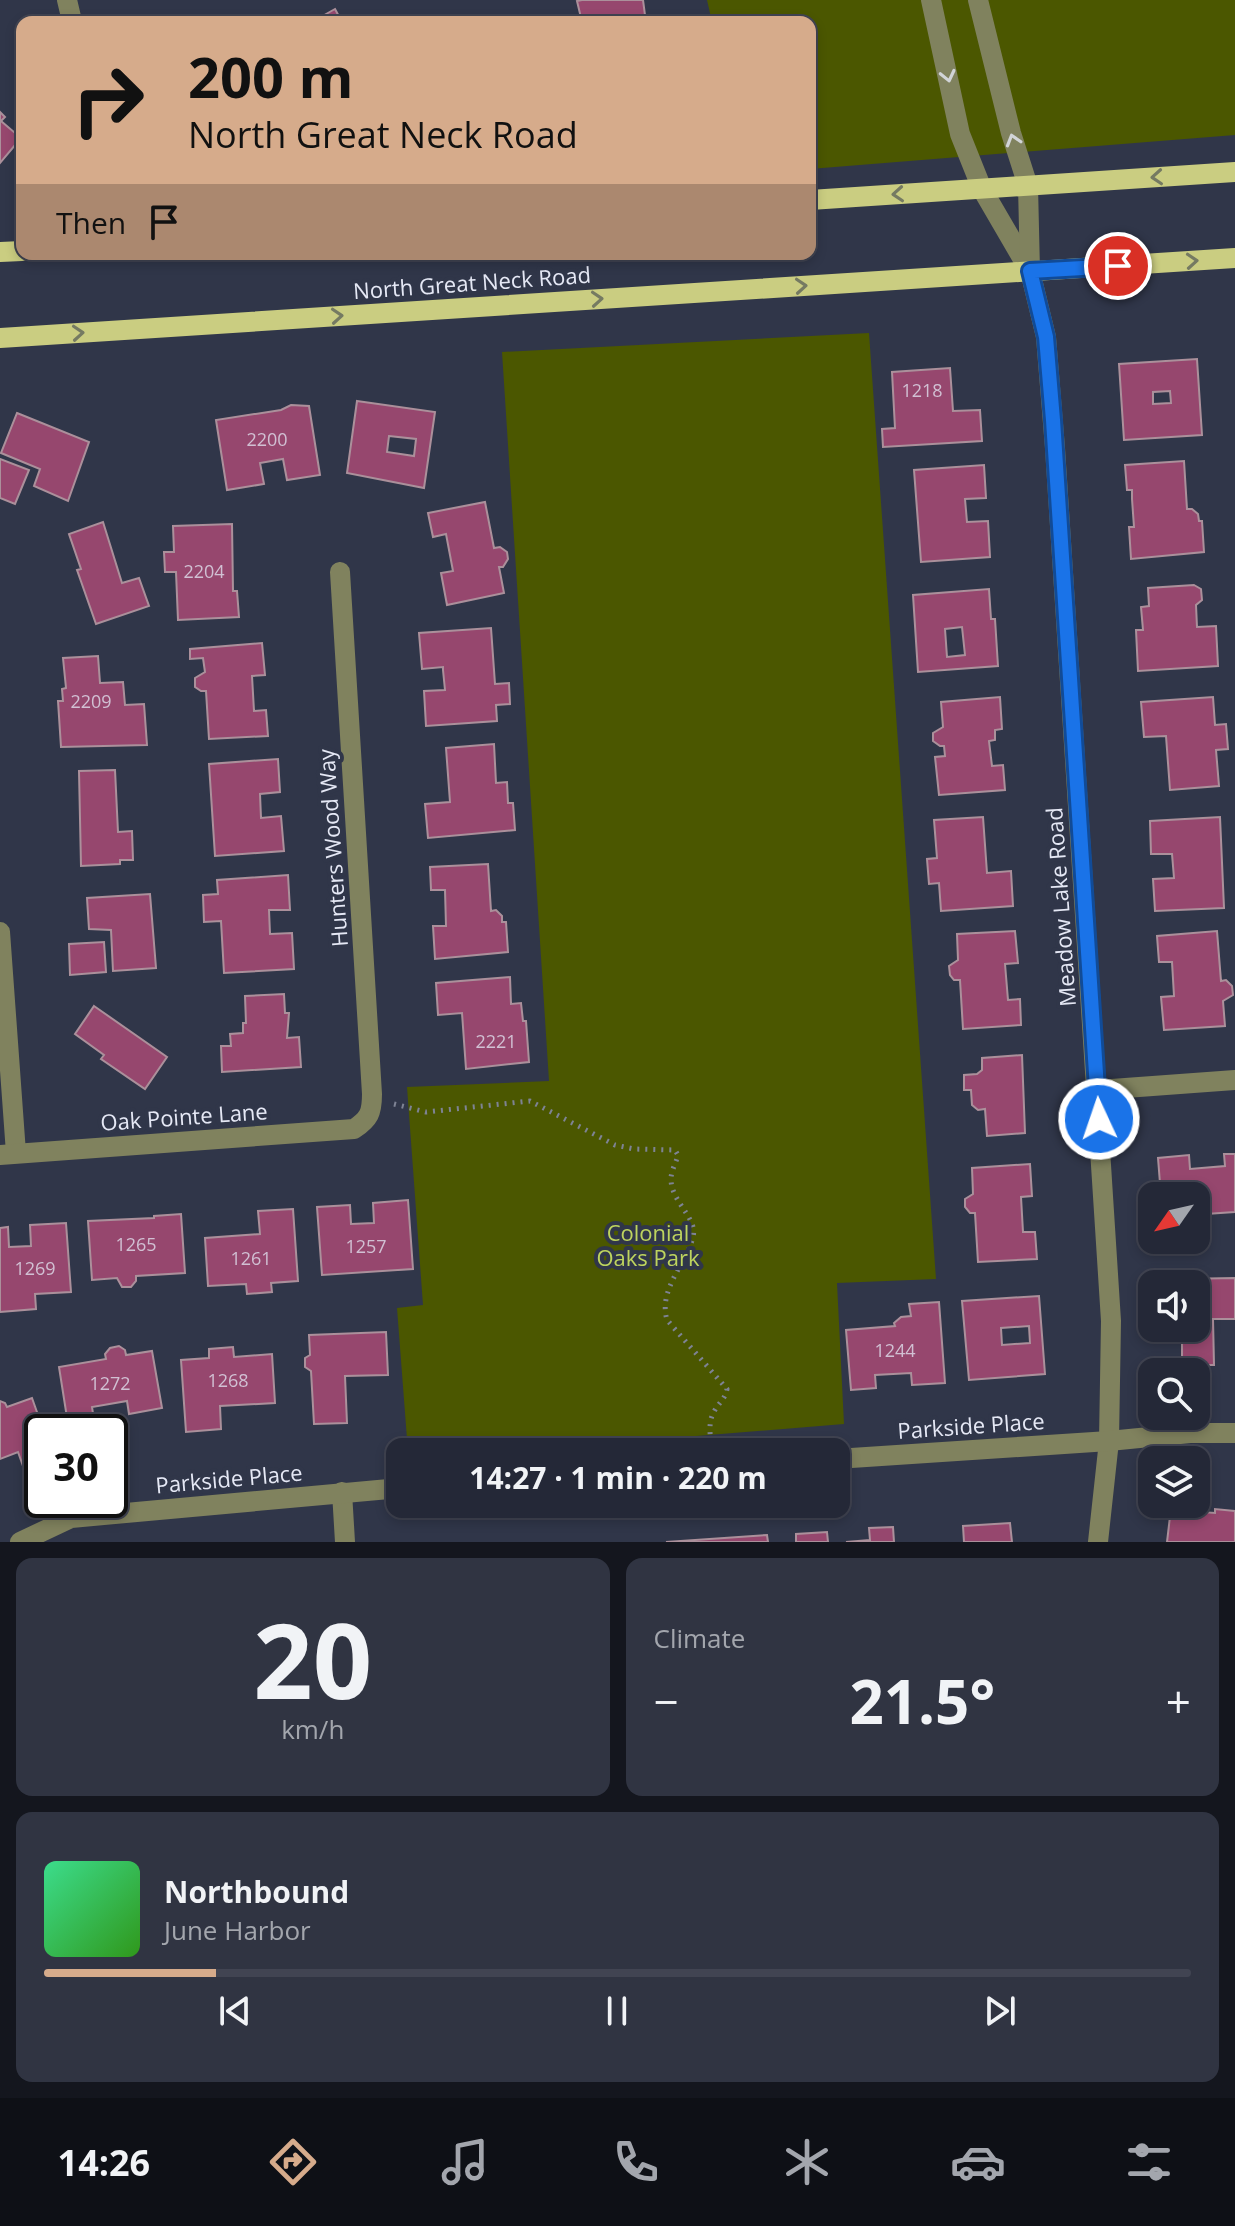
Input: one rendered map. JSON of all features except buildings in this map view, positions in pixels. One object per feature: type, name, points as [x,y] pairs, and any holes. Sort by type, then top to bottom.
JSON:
[{"type":"main road","points":[[816,200],[1235,172]]},
{"type":"main road","name":"North Great Neck Road","points":[[0,338],[1235,258]]},
{"type":"street","points":[[931,0],[960,134],[982,189],[1030,271]]},
{"type":"street","points":[[978,0],[1011,133],[1028,186],[1030,271]]},
{"type":"street","name":"Meadow Lake Road","points":[[1030,271],[1046,337],[1054,432],[1111,1321],[1109,1441],[1098,1542]]},
{"type":"street","name":"Hunters Wood Way","points":[[340,572],[372,1094],[368,1120]]},
{"type":"street","points":[[0,932],[8,1154]]},
{"type":"street","points":[[1098,1090],[1235,1080]]},
{"type":"street","name":"Oak Pointe Lane","points":[[8,1154],[354,1129],[368,1120]]},
{"type":"street","name":"Parkside Place","points":[[850,1458],[1190,1433],[1235,1433]]},
{"type":"street","name":"Parkside Place","points":[[20,1542],[71,1518],[386,1489]]},
{"type":"street","points":[[342,1492],[345,1542]]},
{"type":"path","points":[[372,1094],[397,1105],[426,1112],[530,1101],[615,1145],[634,1149],[675,1150],[678,1155],[670,1177],[673,1196],[694,1224],[694,1236],[668,1290],[664,1310],[667,1320],[727,1389],[725,1399],[713,1413],[711,1438]]},
{"type":"green space","points":[[707,0],[1235,0],[1235,135],[816,169],[816,16],[711,16]]},
{"type":"green space","name":"Colonial Oaks Park","points":[[869,333],[936,1279],[837,1283],[844,1424],[672,1438],[407,1438],[397,1308],[423,1305],[407,1087],[549,1081],[502,352]]},
{"type":"route","points":[[1099,1119],[1053,420],[1046,337],[1030,271],[1118,266]]}]
